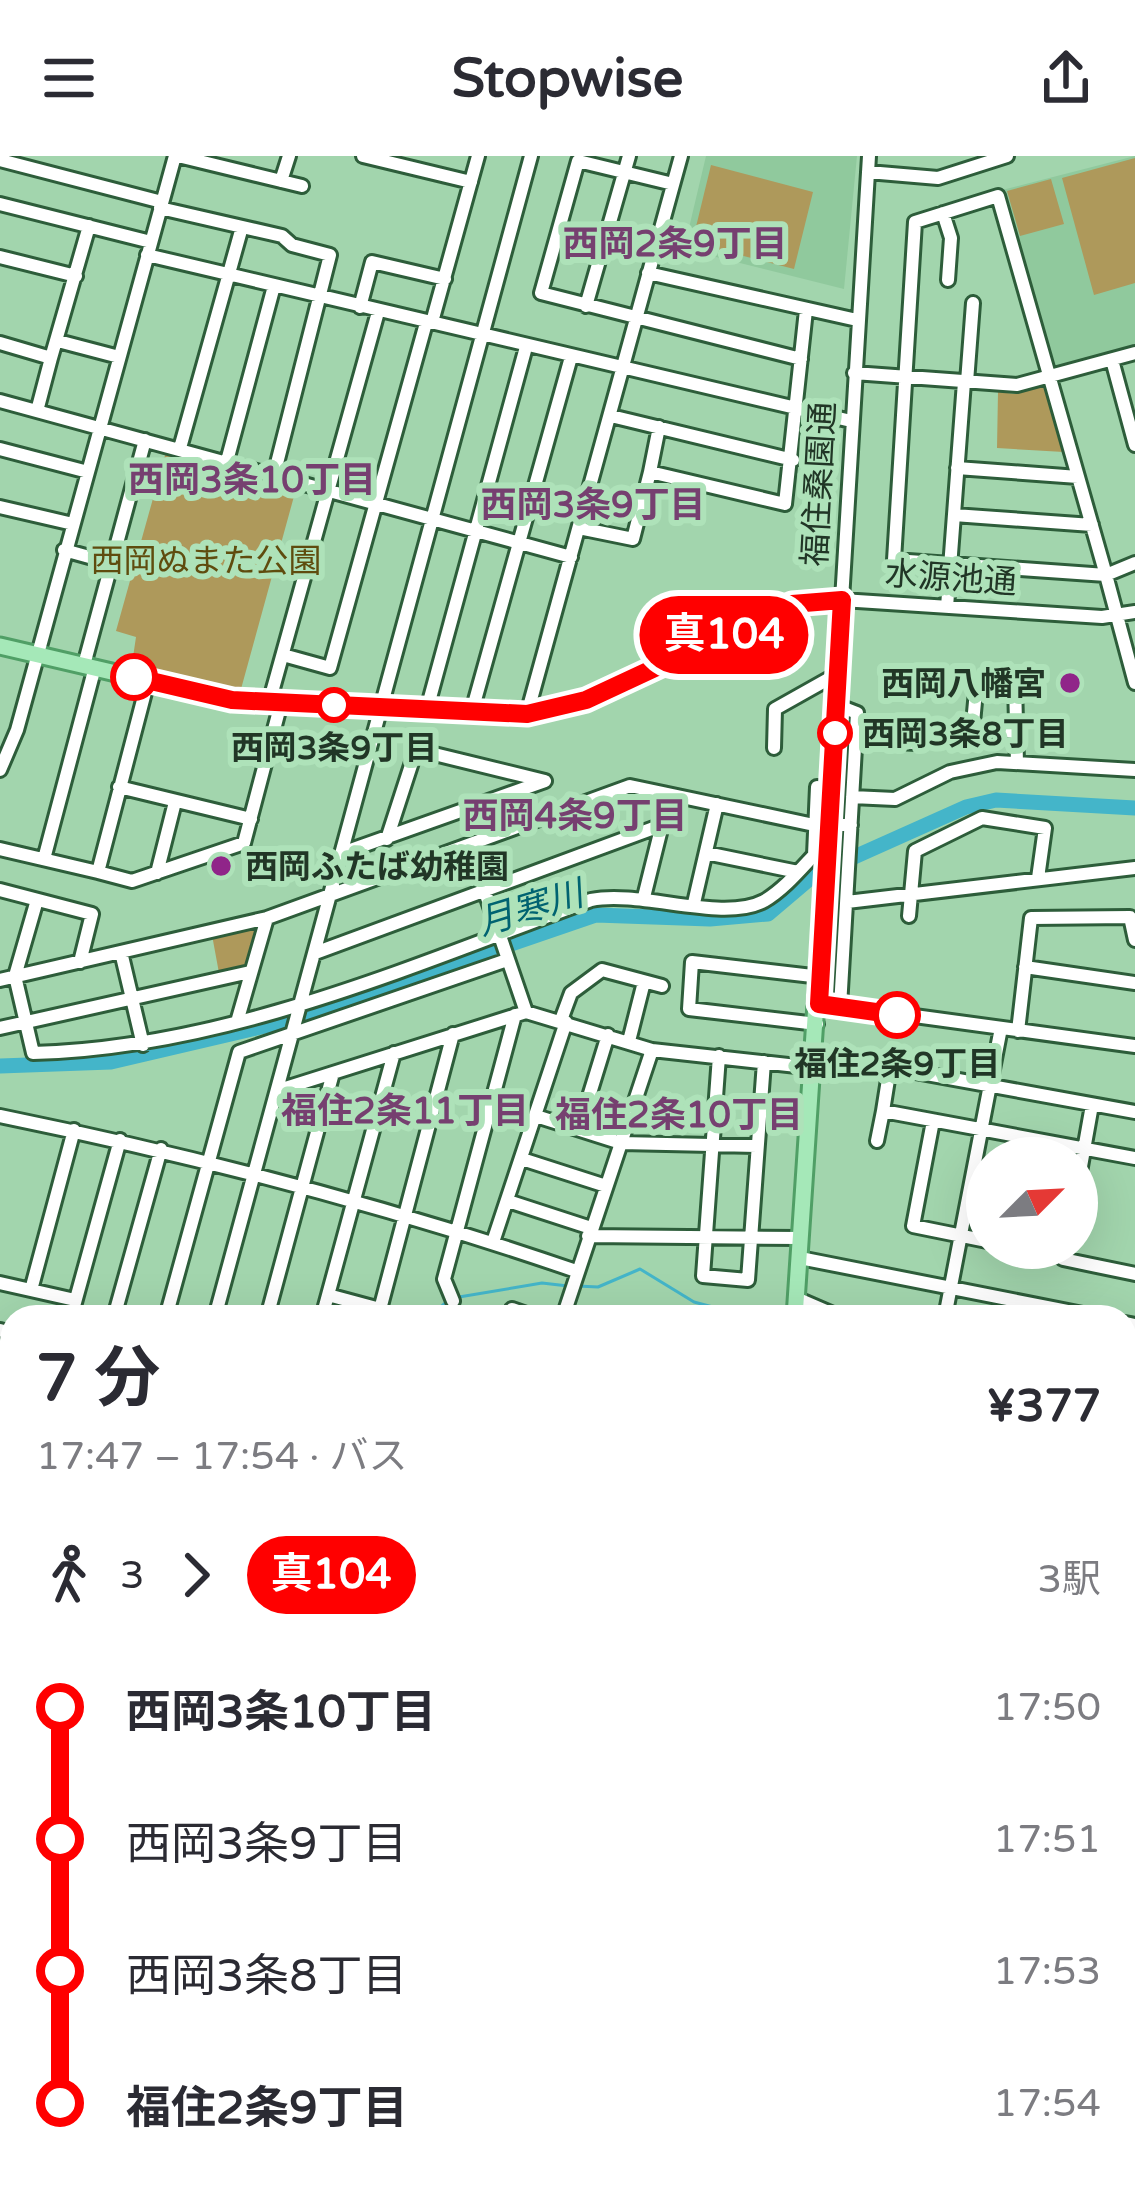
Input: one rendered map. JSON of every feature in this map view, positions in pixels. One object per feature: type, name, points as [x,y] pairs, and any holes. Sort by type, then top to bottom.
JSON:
[{"type":"main road","name":"福住桑園通","points":[[796,1305],[818,1024],[831,759],[839,706],[842,600]]},
{"type":"main road","name":"水源池通","points":[[0,646],[232,700],[527,714],[586,700],[792,604],[842,600]]},
{"type":"street","points":[[0,770],[9,758],[176,156],[302,186]]},
{"type":"street","points":[[281,181],[289,156]]},
{"type":"street","points":[[433,173],[438,156]]},
{"type":"street","points":[[283,655],[330,668],[478,156]]},
{"type":"street","points":[[217,1305],[345,852],[382,708],[381,695],[531,156]]},
{"type":"street","points":[[586,306],[628,156]]},
{"type":"street","points":[[527,714],[681,156]]},
{"type":"street","name":"福住桑園通","points":[[842,600],[869,156]]},
{"type":"street","points":[[868,172],[938,178],[1007,156]]},
{"type":"street","points":[[371,157],[471,182]]},
{"type":"street","points":[[9,160],[330,255],[274,475]]},
{"type":"street","points":[[673,184],[578,161],[542,293],[801,359]]},
{"type":"street","points":[[1135,563],[1106,575],[894,560],[915,222],[998,196],[1106,575],[1119,616],[1135,682]]},
{"type":"street","points":[[0,203],[89,226],[274,286],[851,421]]},
{"type":"street","points":[[943,213],[951,238],[948,280]]},
{"type":"street","points":[[37,411],[89,226]]},
{"type":"street","points":[[180,448],[242,227]]},
{"type":"street","points":[[0,257],[76,276]]},
{"type":"street","points":[[360,307],[372,262],[445,279]]},
{"type":"street","points":[[648,273],[857,320]]},
{"type":"street","points":[[227,461],[274,286]]},
{"type":"street","points":[[947,607],[973,304]]},
{"type":"street","points":[[650,472],[784,504],[793,460],[806,310]]},
{"type":"street","points":[[0,850],[132,881],[244,844],[283,655],[378,312]]},
{"type":"street","points":[[58,341],[118,357]]},
{"type":"street","points":[[0,343],[51,358]]},
{"type":"street","points":[[427,709],[526,347]]},
{"type":"street","points":[[854,374],[1018,385],[1135,353]]},
{"type":"street","points":[[472,711],[571,357]]},
{"type":"street","points":[[1112,359],[1135,445]]},
{"type":"street","points":[[0,401],[571,557]]},
{"type":"street","points":[[611,416],[793,460]]},
{"type":"street","points":[[579,528],[633,539],[659,427]]},
{"type":"street","points":[[44,859],[111,563],[145,440]]},
{"type":"street","points":[[0,449],[88,472]]},
{"type":"street","points":[[957,468],[1078,477]]},
{"type":"street","points":[[0,507],[73,524]]},
{"type":"street","points":[[954,515],[1092,525]]},
{"type":"street","points":[[64,550],[111,563]]},
{"type":"street","name":"水源池通","points":[[842,600],[1119,616],[1135,612]]},
{"type":"street","points":[[775,748],[775,709],[841,672]]},
{"type":"street","points":[[98,872],[148,681]]},
{"type":"street","points":[[972,734],[976,691],[1015,683],[1017,763]]},
{"type":"street","points":[[839,706],[856,711],[840,1007]]},
{"type":"street","points":[[855,740],[917,743],[1019,731]]},
{"type":"street","points":[[345,852],[387,838],[545,781],[418,753],[387,838]]},
{"type":"street","points":[[852,796],[895,799],[950,772],[1017,763],[1135,770]]},
{"type":"street","points":[[0,980],[267,918],[630,786],[814,825],[851,825]]},
{"type":"street","points":[[119,787],[250,819]]},
{"type":"street","points":[[37,900],[15,976],[33,1053],[142,1045],[303,1003],[591,900],[644,897],[747,906],[764,901],[814,855],[817,787]]},
{"type":"street","points":[[644,897],[668,795]]},
{"type":"street","points":[[157,873],[175,802]]},
{"type":"street","points":[[694,903],[717,804]]},
{"type":"street","points":[[910,916],[917,848],[982,818],[1045,828],[1038,878]]},
{"type":"street","points":[[315,952],[662,825]]},
{"type":"street","points":[[452,1297],[444,1279],[520,1013],[469,844]]},
{"type":"street","points":[[706,853],[798,872]]},
{"type":"street","points":[[847,902],[1135,868]]},
{"type":"street","points":[[0,890],[92,914],[80,962]]},
{"type":"street","points":[[1018,1031],[1031,917],[1130,917],[1135,940]]},
{"type":"street","points":[[237,1022],[267,918]]},
{"type":"street","points":[[121,952],[142,1045]]},
{"type":"street","points":[[169,1305],[238,1052],[506,958]]},
{"type":"street","points":[[818,1024],[689,1009],[692,962],[820,977]]},
{"type":"street","points":[[1025,967],[1135,983]]},
{"type":"street","points":[[494,1243],[571,993],[602,970],[662,986]]},
{"type":"street","points":[[0,1028],[250,972]]},
{"type":"street","points":[[629,1042],[644,982]]},
{"type":"street","points":[[819,1004],[1135,1046]]},
{"type":"street","points":[[279,1090],[520,1013],[563,1021],[652,1050],[764,1063],[815,1061],[890,1067],[1135,1112]]},
{"type":"street","points":[[947,1305],[985,1130],[1001,1028]]},
{"type":"street","points":[[381,1305],[453,1034]]},
{"type":"street","points":[[578,1129],[608,1035]]},
{"type":"street","points":[[567,1305],[652,1050]]},
{"type":"street","points":[[325,1305],[394,1053]]},
{"type":"street","points":[[719,1056],[703,1276],[748,1280],[764,1063]]},
{"type":"street","points":[[877,1141],[890,1067]]},
{"type":"street","points":[[270,1305],[333,1073]]},
{"type":"street","points":[[1087,1137],[1092,1105]]},
{"type":"street","points":[[883,1111],[1020,1137]]},
{"type":"street","points":[[536,1116],[621,1143],[758,1146]]},
{"type":"street","points":[[0,1117],[161,1149],[402,1216],[494,1243],[574,1281]]},
{"type":"street","points":[[933,1121],[913,1226],[966,1238]]},
{"type":"street","points":[[31,1290],[74,1130]]},
{"type":"street","points":[[74,1305],[120,1140]]},
{"type":"street","points":[[117,1305],[161,1149]]},
{"type":"street","points":[[1098,1151],[1135,1158]]},
{"type":"street","points":[[522,1159],[606,1186]]},
{"type":"street","points":[[508,1201],[590,1232],[801,1238]]},
{"type":"street","points":[[800,1258],[1012,1305]]},
{"type":"street","points":[[1098,1266],[1135,1274]]},
{"type":"street","points":[[0,1283],[75,1300]]},
{"type":"street","points":[[328,1295],[356,1305]]},
{"type":"street","points":[[796,1298],[812,1305]]},
{"type":"shaded area","points":[[706,156],[857,156],[844,289],[684,249]]},
{"type":"shaded area","points":[[1135,156],[1135,344],[1057,367],[1052,364],[1002,190]]},
{"type":"green space","points":[[1135,158],[1135,283],[1094,295],[1062,178]]},
{"type":"green space","points":[[711,165],[813,192],[794,269],[697,244],[694,235]]},
{"type":"green space","points":[[1051,179],[1064,224],[1020,236],[1007,191]]},
{"type":"green space","points":[[1041,385],[1048,391],[1064,452],[997,448],[998,392],[1016,394]]},
{"type":"green space","name":"西岡ぬまた公園","points":[[166,452],[296,489],[241,689],[132,664],[136,637],[116,631]]},
{"type":"green space","points":[[250,852],[282,864],[288,875],[280,882],[252,885],[242,857]]},
{"type":"green space","points":[[264,920],[251,966],[219,973],[212,935]]},
{"type":"waterway","name":"月寒川","points":[[0,1066],[111,1062],[282,1022],[596,915],[710,919],[768,914],[814,875],[966,807],[996,800],[1135,808]]},
{"type":"waterway","points":[[577,1286],[598,1287],[640,1269],[705,1305]]},
{"type":"waterway","points":[[459,1297],[542,1283],[568,1286]]},
{"type":"waterway","points":[[443,1305],[450,1299]]},
{"type":"bus line","name":"真104","points":[[134,677],[232,700],[527,714],[586,700],[792,604],[842,600],[819,1004],[897,1015]]},
{"type":"place","name":"西岡八幡宮","points":[[1070,683]]},
{"type":"place","name":"西岡3条9丁目","points":[[334,705]]},
{"type":"place","name":"西岡3条8丁目","points":[[835,733]]},
{"type":"place","name":"西岡ふたば幼稚園","points":[[221,866]]},
{"type":"place","name":"福住2条9丁目","points":[[897,1015]]},
{"type":"district","name":"西岡2条9丁目","points":[[675,243]]},
{"type":"district","name":"西岡3条10丁目","points":[[252,479]]},
{"type":"district","name":"西岡3条9丁目","points":[[593,504]]},
{"type":"district","name":"西岡4条9丁目","points":[[575,815]]},
{"type":"district","name":"福住2条11丁目","points":[[405,1110]]},
{"type":"district","name":"福住2条10丁目","points":[[679,1114]]}]
